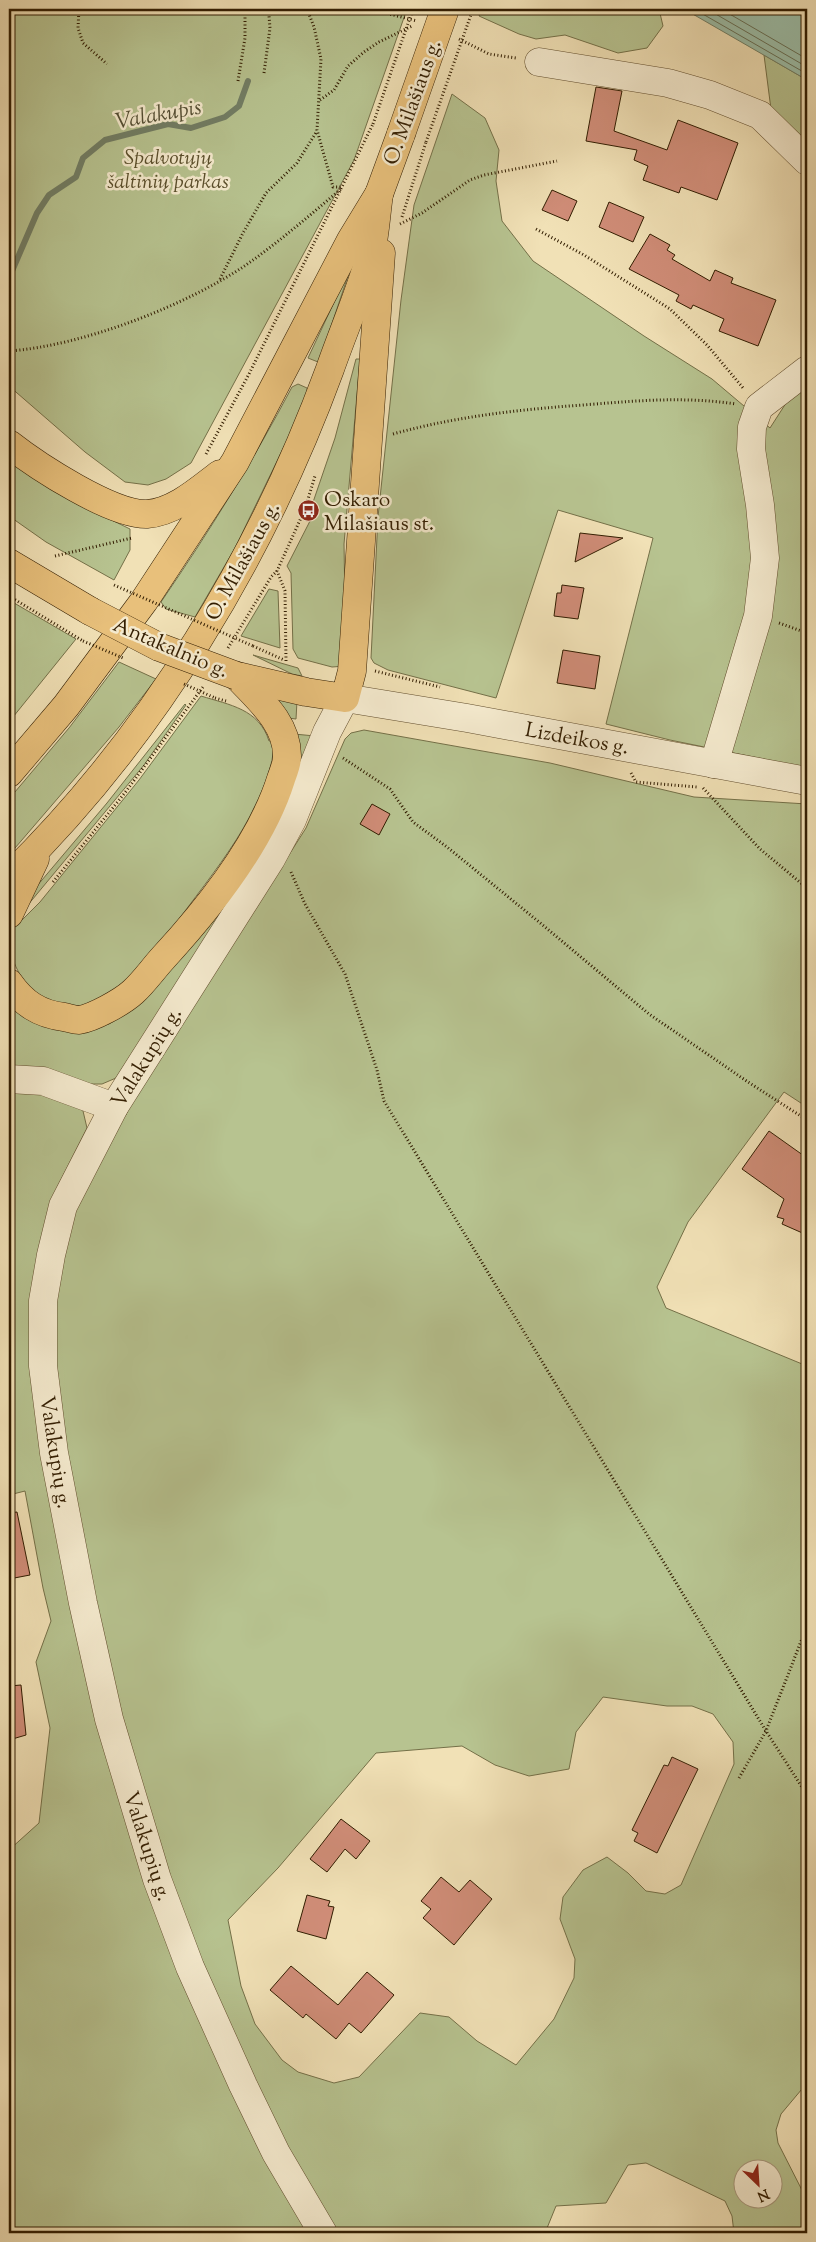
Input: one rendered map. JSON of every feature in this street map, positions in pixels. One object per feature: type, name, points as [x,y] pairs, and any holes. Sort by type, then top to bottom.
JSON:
[{"type":"main road","name":"O. Milašiaus g.","points":[[9,773],[66,706],[144,601],[235,462],[351,240],[379,194],[401,134],[433,15]]},
{"type":"main road","name":"O. Milašiaus g.","points":[[9,877],[42,844],[104,773],[159,697],[210,620],[254,544],[302,441],[354,302],[370,256],[379,194]]},
{"type":"main road","points":[[345,698],[352,671],[382,247],[379,194]]},
{"type":"main road","points":[[9,444],[62,480],[109,505],[148,514],[179,503],[235,462]]},
{"type":"main road","name":"Antakalnio g.","points":[[9,563],[47,588],[159,647],[237,676],[306,692],[345,698]]},
{"type":"main road","points":[[9,580],[47,588]]},
{"type":"main road","points":[[9,982],[18,996],[35,1010],[79,1020],[101,1012],[132,993],[186,933],[222,886],[270,835],[279,785],[287,758],[284,733],[272,714],[237,676]]},
{"type":"main road","points":[[9,914],[42,844]]},
{"type":"street","points":[[539,62],[668,83],[710,94],[760,115],[807,161]]},
{"type":"street","points":[[714,764],[758,616],[765,558],[760,505],[751,449],[752,428],[759,407],[807,370]]},
{"type":"street","points":[[270,835],[292,820],[328,732],[345,698]]},
{"type":"street","name":"Lizdeikos g.","points":[[345,698],[467,718],[807,782]]},
{"type":"street","name":"Valakupių g.","points":[[270,835],[238,910],[114,1107],[63,1206],[46,1283],[43,1366],[55,1462],[109,1719],[157,1879],[190,1967],[242,2085],[276,2152],[323,2233]]},
{"type":"street","points":[[9,1079],[42,1081],[114,1107]]},
{"type":"path","points":[[79,9],[78,28],[83,43],[107,64]]},
{"type":"path","points":[[238,81],[245,38],[245,9]]},
{"type":"path","points":[[264,74],[270,28],[269,16],[274,9]]},
{"type":"path","points":[[307,9],[314,27],[321,59],[317,130],[329,179],[333,187],[343,187]]},
{"type":"path","points":[[370,9],[380,10]]},
{"type":"path","points":[[205,457],[249,374],[373,124],[413,9]]},
{"type":"path","points":[[474,9],[426,142],[400,224],[422,213],[470,180],[484,175],[557,162]]},
{"type":"path","points":[[319,100],[334,90],[348,66],[364,52],[379,42],[433,15]]},
{"type":"path","points":[[220,281],[266,193],[298,163],[317,130]]},
{"type":"path","points":[[9,351],[33,348],[109,330],[220,281],[292,230],[343,187]]},
{"type":"path","points":[[536,229],[584,255],[670,309],[707,345],[759,407]]},
{"type":"path","points":[[386,436],[440,421],[534,408],[650,400],[701,399],[759,407]]},
{"type":"path","points":[[55,556],[126,540]]},
{"type":"path","points":[[114,585],[294,663]]},
{"type":"path","points":[[285,591],[286,661]]},
{"type":"path","points":[[9,596],[84,641]]},
{"type":"path","points":[[341,757],[390,789],[413,822],[539,922],[649,1014],[807,1120]]},
{"type":"path","points":[[626,766],[636,782],[705,788],[760,849],[807,888]]},
{"type":"path","points":[[270,835],[305,904],[345,974],[377,1070],[384,1101],[807,1795]]},
{"type":"path","points":[[739,1778],[766,1730],[807,1626]]},
{"type":"green space","name":"Spalvotųjų šaltinių parkas","points":[[9,9],[407,9],[354,160],[191,463],[166,479],[148,485],[125,482],[85,452],[9,386]]},
{"type":"green space","points":[[482,9],[659,9],[663,26],[647,48],[618,53],[565,35],[536,39],[519,34],[479,16]]},
{"type":"green space","points":[[764,55],[807,80],[807,150],[772,117]]},
{"type":"green space","points":[[452,94],[485,118],[499,150],[496,181],[502,221],[533,261],[644,336],[712,379],[770,428],[788,400],[807,385],[807,768],[670,740],[606,724],[653,538],[558,510],[496,698],[388,670],[374,663],[371,658],[378,517],[401,300],[414,205]]},
{"type":"green space","points":[[352,264],[320,359],[318,362],[308,358]]},
{"type":"green space","points":[[356,359],[360,359],[344,544],[346,666],[332,667],[298,658],[293,649],[291,573],[287,566],[310,521],[310,511],[335,438]]},
{"type":"green space","points":[[298,384],[307,388],[308,397],[235,548],[195,617],[166,609],[161,602],[230,496],[292,387]]},
{"type":"green space","points":[[9,461],[85,507],[130,529],[130,550],[114,580],[46,542],[9,516]]},
{"type":"green space","points":[[269,589],[278,591],[280,648],[241,636]]},
{"type":"green space","points":[[9,600],[76,639],[9,722]]},
{"type":"green space","points":[[253,655],[298,668],[302,676],[292,674]]},
{"type":"green space","points":[[119,662],[156,679],[119,727],[9,855],[9,799],[69,728]]},
{"type":"green space","points":[[201,696],[233,706],[251,715],[264,730],[269,741],[274,741],[270,770],[250,816],[221,863],[169,933],[149,958],[128,979],[103,999],[86,1005],[65,1004],[44,997],[26,983],[14,963],[10,939],[11,931],[40,902],[139,780]]},
{"type":"green space","points":[[268,696],[297,701],[296,719],[288,718]]},
{"type":"green space","points":[[185,704],[144,765],[27,906],[20,906],[107,803]]},
{"type":"green space","points":[[364,730],[550,763],[694,797],[807,804],[807,1107],[784,1092],[688,1222],[657,1287],[666,1308],[807,1366],[807,2083],[781,2114],[776,2130],[778,2143],[807,2200],[807,2233],[734,2233],[732,2216],[725,2201],[646,2163],[628,2165],[606,2203],[556,2206],[545,2233],[9,2233],[9,1850],[39,1823],[50,1728],[36,1662],[51,1621],[25,1491],[9,1495],[9,1083],[71,1100],[83,1111],[87,1128],[55,1192],[113,1129],[162,1055],[306,828],[345,739],[351,733]],"holes":[[[603,1697],[667,1706],[692,1706],[713,1714],[733,1742],[734,1764],[681,1885],[665,1894],[646,1891],[628,1873],[607,1857],[583,1870],[563,1897],[560,1919],[575,1959],[574,1978],[554,2019],[516,2065],[477,2041],[449,2017],[420,2013],[359,2077],[334,2083],[298,2072],[282,2060],[255,2024],[241,1986],[228,1920],[278,1868],[376,1753],[462,1746],[495,1765],[529,1776],[569,1769],[576,1732]]]},
{"type":"green space","points":[[294,734],[315,736],[285,813]]},
{"type":"green space","points":[[223,904],[227,907],[116,1078],[102,1084],[88,1084],[9,1067],[9,1000],[74,1032],[109,1024],[128,1012]]},
{"type":"water","points":[[684,9],[807,9],[807,80]]},
{"type":"building","points":[[596,87],[622,91],[614,131],[667,150],[678,120],[738,143],[717,200],[681,187],[679,193],[643,180],[648,166],[634,160],[637,150],[586,141]]},
{"type":"building","points":[[552,190],[577,201],[568,221],[542,210]]},
{"type":"building","points":[[609,202],[644,217],[633,242],[599,227]]},
{"type":"building","points":[[650,234],[670,245],[667,250],[675,255],[672,259],[710,281],[715,270],[733,278],[731,283],[776,300],[758,346],[719,331],[724,319],[693,305],[691,309],[676,301],[679,295],[629,269]]},
{"type":"building","points":[[580,533],[623,538],[575,562]]},
{"type":"building","points":[[562,585],[584,588],[578,619],[554,616],[557,593],[561,593]]},
{"type":"building","points":[[563,650],[600,656],[595,689],[557,683]]},
{"type":"building","points":[[372,804],[390,814],[379,835],[360,824]]},
{"type":"building","points":[[769,1131],[807,1158],[807,1235],[782,1224],[784,1219],[777,1217],[784,1199],[742,1169]]},
{"type":"building","points":[[17,1512],[30,1575],[9,1579],[9,1513]]},
{"type":"building","points":[[21,1685],[26,1735],[9,1740],[9,1686]]},
{"type":"building","points":[[672,1757],[698,1769],[657,1853],[634,1841],[638,1833],[632,1830],[664,1765],[668,1766]]},
{"type":"building","points":[[341,1819],[370,1841],[356,1859],[345,1849],[327,1872],[310,1859]]},
{"type":"building","points":[[441,1877],[459,1892],[470,1880],[492,1899],[454,1945],[423,1918],[431,1909],[421,1901]]},
{"type":"building","points":[[307,1895],[330,1901],[328,1906],[334,1907],[326,1939],[297,1931]]},
{"type":"building","points":[[291,1966],[338,2005],[367,1972],[394,1995],[361,2033],[349,2023],[336,2039],[306,2014],[303,2018],[270,1990]]},
{"type":"waterway","name":"Valakupis","points":[[9,278],[37,213],[49,195],[76,177],[83,158],[105,140],[168,124],[191,128],[225,117],[239,106],[248,81]]},
{"type":"place","name":"Oskaro Milašiaus st.","points":[[308,511]]}]
